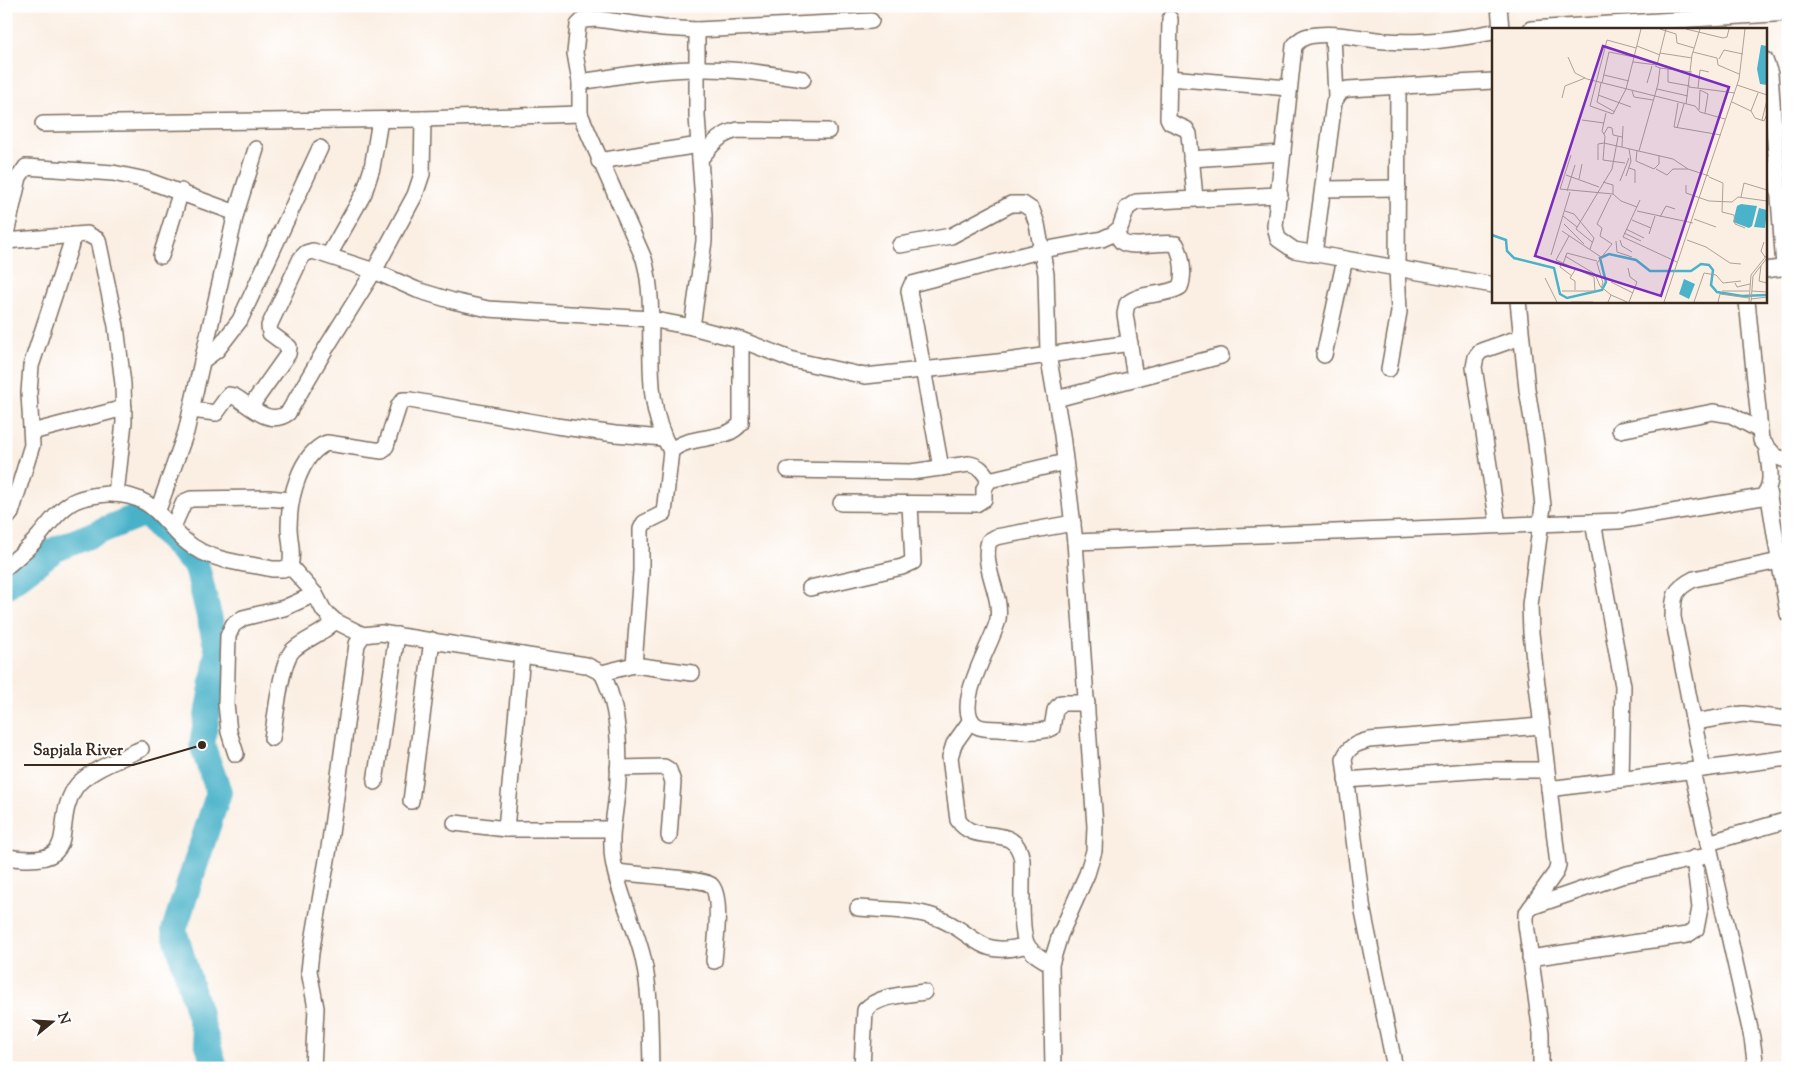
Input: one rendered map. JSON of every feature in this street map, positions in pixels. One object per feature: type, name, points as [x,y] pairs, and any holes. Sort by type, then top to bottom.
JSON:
[{"type":"street","points":[[1500,6],[1501,28]]},
{"type":"street","points":[[1546,28],[1788,13]]},
{"type":"street","points":[[634,665],[641,571],[641,529],[644,523],[660,516],[664,512],[671,451],[663,438],[657,422],[650,365],[648,275],[644,259],[598,161],[580,114],[580,82],[575,53],[578,25],[583,20],[597,19],[663,28],[697,30],[871,21]]},
{"type":"street","points":[[1170,19],[1168,118],[1170,122],[1186,129],[1191,159],[1194,198]]},
{"type":"street","points":[[692,327],[704,241],[696,69],[697,30]]},
{"type":"street","points":[[1492,32],[1449,40],[1421,42],[1333,35],[1306,36],[1296,43],[1294,46],[1289,88],[1276,221],[1278,239],[1294,250],[1492,285]]},
{"type":"street","points":[[1314,254],[1336,96],[1333,35]]},
{"type":"street","points":[[1766,63],[1770,74],[1786,267],[1766,270]]},
{"type":"street","points":[[580,82],[652,72],[696,69],[732,70],[803,79]]},
{"type":"street","points":[[1169,78],[1289,88]]},
{"type":"street","points":[[1336,96],[1348,89],[1492,81]]},
{"type":"street","points":[[1389,369],[1399,312],[1397,268],[1398,86]]},
{"type":"street","points":[[43,124],[380,120],[580,114]]},
{"type":"street","points":[[191,410],[216,413],[229,395],[234,396],[269,418],[282,418],[288,413],[374,271],[415,195],[420,181],[424,147],[423,119]]},
{"type":"street","points":[[329,255],[364,193],[372,168],[380,120]]},
{"type":"street","points":[[598,161],[699,152],[727,132],[745,130],[828,131]]},
{"type":"street","points":[[202,361],[217,350],[240,320],[320,148]]},
{"type":"street","points":[[158,510],[173,473],[191,410],[236,213],[256,149]]},
{"type":"street","points":[[1191,159],[1283,153]]},
{"type":"street","points":[[7,226],[19,176],[26,167],[113,173],[146,180],[181,191],[236,213]]},
{"type":"street","points":[[1323,189],[1398,188]]},
{"type":"street","points":[[161,256],[181,191]]},
{"type":"street","points":[[941,468],[910,292],[912,284],[921,280],[1044,250],[1102,239],[1116,232],[1128,208],[1136,202],[1280,195]]},
{"type":"street","points":[[900,246],[951,236],[1000,209],[1012,204],[1023,204],[1032,210],[1044,250],[1048,354],[1056,399],[1075,542],[1095,826],[1094,851],[1087,874],[1060,935],[1051,964],[1053,1068]]},
{"type":"street","points":[[1116,232],[1123,242],[1128,245],[1160,242],[1176,244],[1180,251],[1183,275],[1180,287],[1173,291],[1133,299],[1127,304],[1125,314],[1135,378]]},
{"type":"street","points":[[6,241],[74,235],[93,236],[101,248],[120,352],[124,408],[116,494]]},
{"type":"street","points":[[6,518],[11,513],[32,445],[29,394],[31,366],[74,235]]},
{"type":"street","points":[[251,406],[289,351],[286,343],[270,333],[269,326],[301,258],[306,253],[313,251],[374,271],[416,290],[488,309],[650,319],[692,327],[741,340],[793,360],[834,371],[865,376],[1130,343]]},
{"type":"street","points":[[1324,355],[1345,259]]},
{"type":"street","points":[[1518,302],[1521,338],[1542,487],[1530,616],[1558,865],[1556,872],[1526,914],[1530,958],[1541,1033],[1541,1068]]},
{"type":"street","points":[[1075,542],[1593,522],[1640,518],[1754,500],[1762,497],[1768,491],[1771,482],[1767,450],[1761,440],[1759,430],[1747,302]]},
{"type":"street","points":[[1498,525],[1474,368],[1476,357],[1481,352],[1521,338]]},
{"type":"street","points":[[671,451],[686,442],[731,432],[741,423],[741,340]]},
{"type":"street","points":[[1056,399],[1221,356]]},
{"type":"street","points":[[290,566],[292,559],[289,529],[290,500],[298,479],[312,453],[319,446],[327,443],[376,452],[382,451],[386,446],[399,406],[403,400],[605,433],[663,438]]},
{"type":"street","points":[[32,432],[124,408]]},
{"type":"street","points":[[1620,430],[1714,412],[1731,415],[1759,430]]},
{"type":"street","points":[[1767,450],[1783,461],[1788,461]]},
{"type":"street","points":[[840,503],[976,504],[984,499],[984,489],[989,480],[1065,462]]},
{"type":"street","points":[[788,470],[892,472],[977,465],[989,480]]},
{"type":"street","points":[[1768,491],[1787,609]]},
{"type":"street","points":[[6,567],[38,537],[56,515],[72,502],[98,495],[116,494],[130,496],[158,510],[173,527],[201,552],[272,569],[283,569],[290,566]]},
{"type":"street","points":[[173,527],[184,502],[191,499],[268,498],[290,500]]},
{"type":"street","points":[[810,588],[902,567],[913,562],[910,505]]},
{"type":"street","points":[[1593,522],[1623,686],[1621,780]]},
{"type":"street","points":[[1051,964],[1035,954],[1027,945],[1023,932],[1022,860],[1020,848],[1015,841],[1009,838],[972,832],[963,828],[956,811],[950,757],[954,744],[970,720],[971,686],[998,619],[987,557],[989,541],[996,537],[1073,523]]},
{"type":"street","points":[[1756,1068],[1752,1038],[1709,849],[1698,770],[1694,722],[1673,617],[1673,602],[1681,586],[1694,579],[1779,562]]},
{"type":"street","points":[[290,566],[315,594],[324,610],[335,621],[363,635],[372,633],[432,640],[586,665],[602,673],[610,689],[618,746],[618,768],[612,829],[616,872],[619,890],[643,956],[648,984],[651,1068]]},
{"type":"street","points":[[236,754],[229,732],[226,704],[228,636],[233,625],[243,618],[284,608],[315,594]]},
{"type":"street","points":[[272,738],[285,667],[291,652],[302,643],[317,637],[335,621]]},
{"type":"street","points":[[313,1068],[316,1008],[309,971],[311,952],[329,848],[358,644],[363,635]]},
{"type":"street","points":[[375,782],[396,635]]},
{"type":"street","points":[[412,801],[432,640]]},
{"type":"street","points":[[506,829],[522,655]]},
{"type":"street","points":[[602,673],[634,665],[692,673]]},
{"type":"street","points":[[970,720],[977,726],[989,729],[1025,731],[1048,729],[1054,724],[1057,705],[1087,703]]},
{"type":"street","points":[[1694,722],[1743,714],[1788,719]]},
{"type":"street","points":[[1395,1068],[1363,911],[1346,780],[1344,759],[1347,750],[1355,744],[1369,740],[1541,726]]},
{"type":"street","points":[[6,857],[36,859],[51,856],[60,846],[69,802],[75,787],[86,776],[141,750]]},
{"type":"street","points":[[1549,789],[1788,758]]},
{"type":"street","points":[[618,768],[664,767],[670,770],[673,782],[669,836]]},
{"type":"street","points":[[1346,780],[1484,770],[1546,770]]},
{"type":"street","points":[[1531,907],[1627,874],[1694,858],[1709,849],[1788,820]]},
{"type":"street","points":[[455,823],[506,829],[612,829]]},
{"type":"street","points":[[1530,958],[1686,935],[1696,929],[1700,908],[1694,858]]},
{"type":"street","points":[[616,872],[652,877],[703,880],[712,885],[716,895],[717,909],[714,961]]},
{"type":"street","points":[[858,908],[915,913],[936,918],[979,945],[994,950],[1012,950],[1027,945]]},
{"type":"street","points":[[862,1068],[865,1010],[871,1003],[880,999],[924,992]]},
{"type":"waterway","points":[[6,586],[54,550],[145,513],[197,567],[218,653],[202,745],[219,792],[174,930],[215,1068]]},
{"type":"place","name":"Sapjala River","points":[[202,745]]}]
